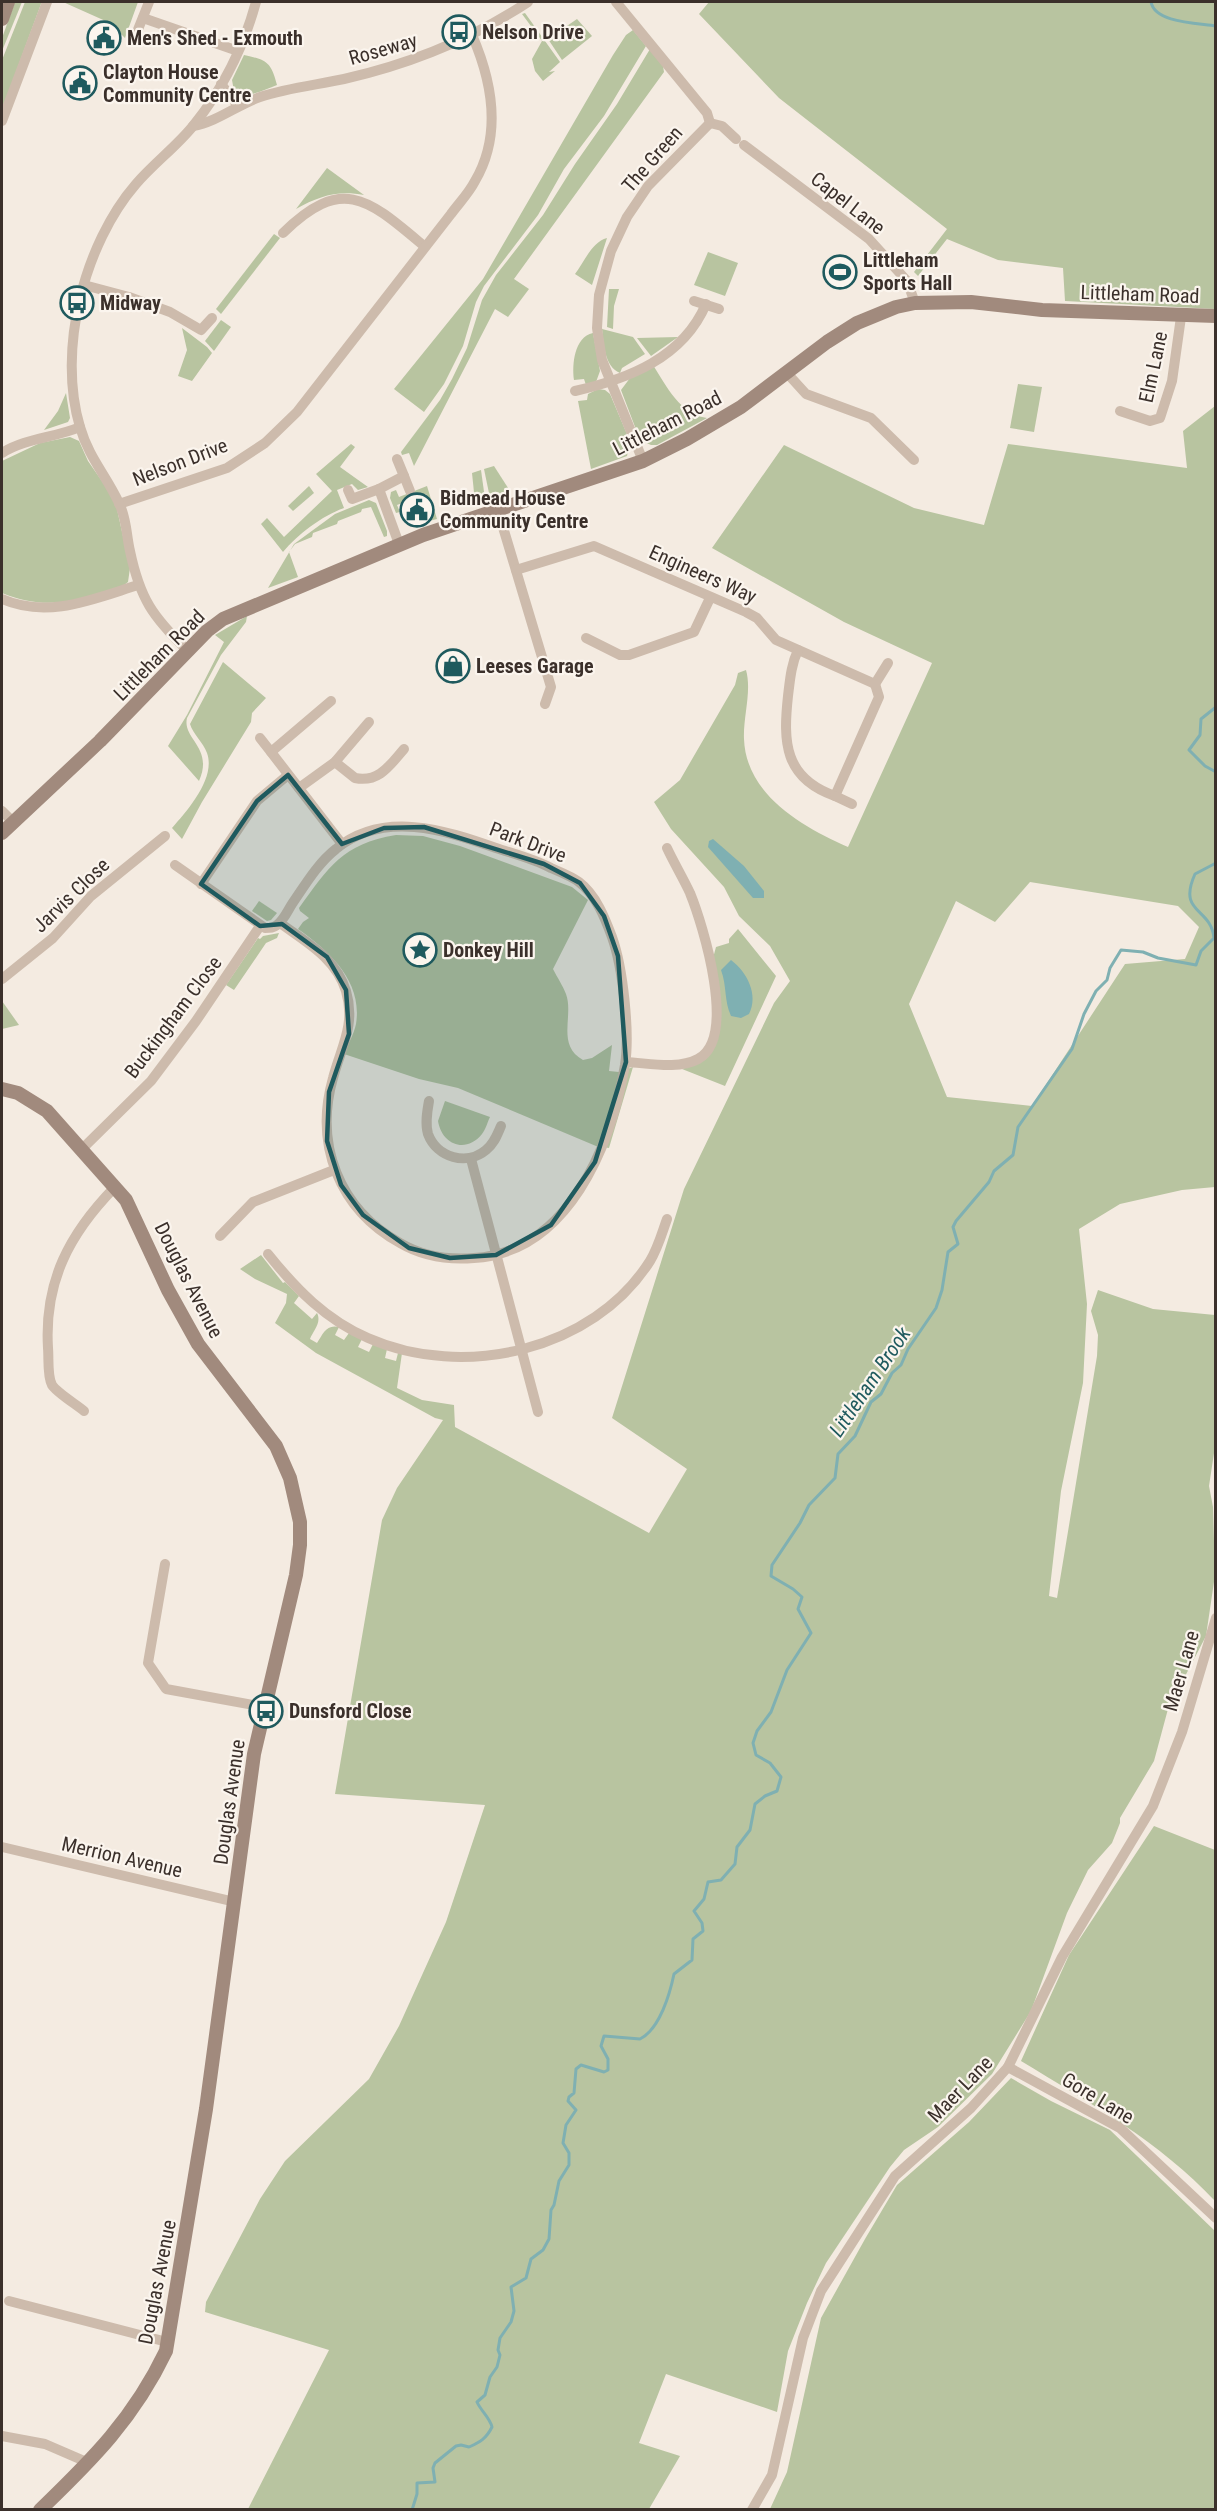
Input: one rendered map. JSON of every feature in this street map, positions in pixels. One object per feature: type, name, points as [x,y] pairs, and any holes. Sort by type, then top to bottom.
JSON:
[{"type":"street","points":[[2,19],[8,2]]},
{"type":"street","points":[[2,121],[47,2]]},
{"type":"street","points":[[133,42],[149,2]]},
{"type":"street","points":[[187,650],[151,612],[138,585],[129,548],[127,525],[120,504],[90,455],[80,427],[73,395],[72,375],[76,319],[84,285],[101,241],[123,200],[143,176],[193,126],[221,84],[238,51],[256,2]]},
{"type":"street","name":"Roseway","points":[[193,126],[205,124],[238,105],[278,92],[345,78],[413,60],[472,34],[528,2]]},
{"type":"street","name":"Capel Lane","points":[[616,2],[707,112],[710,123],[722,126],[869,239],[907,281],[915,303]]},
{"type":"street","points":[[143,18],[238,51]]},
{"type":"street","name":"Nelson Drive","points":[[120,504],[227,468],[265,443],[297,412],[329,373],[475,181],[486,158],[491,116],[490,85],[472,34]]},
{"type":"street","points":[[221,84],[238,105]]},
{"type":"street","name":"The Green","points":[[644,461],[602,360],[597,328],[599,295],[611,251],[627,217],[648,186],[710,123]]},
{"type":"street","points":[[283,233],[307,210],[325,201],[358,200],[367,202],[389,216],[424,246]]},
{"type":"street","points":[[84,285],[129,297],[170,312],[201,330],[212,318]]},
{"type":"street","points":[[694,301],[719,309]]},
{"type":"street","name":"Littleham Road","points":[[2,833],[100,741],[187,650],[223,619],[399,544],[495,509],[644,461],[741,407],[786,372],[857,323],[877,313],[915,303],[971,302],[1042,310],[1181,317],[1215,316]]},
{"type":"street","points":[[575,391],[611,383],[675,349],[698,323],[706,304]]},
{"type":"street","name":"Elm Lane","points":[[1120,411],[1150,421],[1160,418],[1172,381],[1181,317]]},
{"type":"street","points":[[786,372],[806,394],[871,418],[914,460]]},
{"type":"street","points":[[2,453],[30,440],[80,427]]},
{"type":"street","points":[[397,459],[410,491]]},
{"type":"street","points":[[348,490],[352,499],[404,476]]},
{"type":"street","points":[[379,489],[399,544]]},
{"type":"street","points":[[495,509],[502,525],[551,687],[545,704]]},
{"type":"street","name":"Engineers Way","points":[[516,570],[594,546],[757,618],[773,638],[875,684]]},
{"type":"street","points":[[2,599],[34,608],[63,608],[138,585]]},
{"type":"street","points":[[586,638],[620,655],[629,656],[694,632],[710,598]]},
{"type":"street","points":[[798,650],[793,661],[785,727],[787,748],[795,767],[804,777],[819,789],[852,804]]},
{"type":"street","points":[[835,796],[879,697],[875,684],[888,663]]},
{"type":"street","points":[[271,752],[332,701]]},
{"type":"street","points":[[299,788],[335,762],[369,722]]},
{"type":"street","points":[[260,738],[342,844]]},
{"type":"street","points":[[335,762],[355,778],[368,778],[382,774],[404,748]]},
{"type":"street","points":[[201,884],[257,801],[288,776]]},
{"type":"street","points":[[2,811],[12,822]]},
{"type":"street","name":"Park Drive","points":[[424,827],[465,837],[544,864],[580,883],[593,897],[604,916],[618,956],[625,997],[626,1062],[613,1113],[586,1180],[566,1210],[551,1225],[529,1241],[496,1255],[450,1258],[421,1252],[403,1245],[376,1228],[363,1215],[341,1185],[334,1170],[327,1141],[326,1115],[329,1092],[349,1034],[346,990],[327,957],[280,923],[326,858],[342,844],[360,835],[384,828],[424,827]]},
{"type":"street","name":"Jarvis Close","points":[[2,979],[53,938],[99,889],[165,836]]},
{"type":"street","points":[[626,1062],[684,1065],[707,1052],[716,1027],[717,1012],[708,945],[689,892],[667,848]]},
{"type":"street","points":[[175,865],[260,926],[271,928],[280,923]]},
{"type":"street","name":"Buckingham Close","points":[[82,1149],[151,1081],[196,1021],[260,926]]},
{"type":"street","name":"Douglas Avenue","points":[[2,1089],[18,1093],[47,1111],[131,1208],[168,1290],[198,1344],[276,1446],[296,1500],[300,1533],[297,1569],[264,1707],[245,1815],[235,1902],[190,2209],[166,2351],[132,2411],[89,2463],[40,2510]]},
{"type":"street","points":[[429,1101],[427,1129],[432,1142],[448,1156],[471,1159],[488,1149],[501,1126]]},
{"type":"street","points":[[471,1159],[538,1412]]},
{"type":"street","points":[[220,1236],[253,1202],[334,1170]]},
{"type":"street","points":[[84,1411],[52,1385],[49,1376],[47,1327],[53,1284],[63,1256],[91,1215],[115,1187]]},
{"type":"street","points":[[268,1254],[303,1295],[328,1316],[370,1339],[412,1352],[451,1357],[479,1357],[522,1350],[562,1335],[586,1322],[621,1296],[635,1282],[651,1261],[660,1243],[667,1219]]},
{"type":"street","points":[[165,1564],[148,1663],[166,1689],[264,1707]]},
{"type":"street","name":"Maer Lane","points":[[752,2510],[772,2475],[803,2338],[821,2291],[895,2176],[970,2108],[1008,2067],[1062,1957],[1153,1806],[1182,1732],[1215,1618]]},
{"type":"street","name":"Merrion Avenue","points":[[2,1847],[235,1902]]},
{"type":"street","name":"Gore Lane","points":[[1008,2067],[1120,2128],[1215,2218]]},
{"type":"street","points":[[9,2301],[167,2342]]},
{"type":"street","points":[[2,2436],[45,2444],[89,2463]]},
{"type":"highlighted area","points":[[288,775],[342,844],[384,828],[424,827],[544,864],[580,883],[604,916],[618,956],[626,1062],[595,1162],[551,1225],[496,1255],[450,1258],[409,1248],[363,1215],[341,1185],[327,1141],[329,1092],[349,1034],[346,990],[327,957],[282,924],[260,926],[201,884],[257,801]]},
{"type":"green space","points":[[15,2],[22,2],[2,51],[2,38]]},
{"type":"green space","points":[[25,2],[42,2],[2,110],[2,60]]},
{"type":"green space","points":[[63,2],[138,2],[125,38],[110,23]]},
{"type":"green space","points":[[709,2],[1215,2],[1215,309],[1065,301],[1063,268],[998,260],[947,239],[918,276],[914,272],[947,229],[779,98],[699,14]]},
{"type":"green space","points":[[525,13],[560,62],[549,72],[555,71],[543,81],[535,71],[532,59],[542,41],[522,14]]},
{"type":"green space","points":[[577,19],[592,36],[562,60],[548,39]]},
{"type":"green space","points":[[633,30],[646,46],[604,116],[564,169],[538,215],[484,286],[476,302],[463,346],[444,384],[424,412],[394,389],[483,279],[613,55],[626,35]]},
{"type":"green space","points":[[650,49],[663,66],[664,72],[514,279],[529,289],[508,317],[495,309],[414,466],[409,453],[402,455],[401,452],[440,400],[452,379],[467,348],[482,300],[496,275],[543,215],[617,104]]},
{"type":"green space","points":[[244,55],[267,63],[273,71],[277,85],[244,95],[234,91],[232,80]]},
{"type":"green space","points":[[327,168],[364,195],[346,193],[329,195],[296,209]]},
{"type":"green space","points":[[274,234],[280,238],[221,314],[216,309]]},
{"type":"green space","points":[[607,238],[592,285],[575,274],[593,248]]},
{"type":"green space","points":[[708,252],[738,263],[725,296],[694,285]]},
{"type":"green space","points":[[609,289],[619,289],[614,306],[613,329],[607,327]]},
{"type":"green space","points":[[221,320],[231,327],[214,351],[205,341]]},
{"type":"green space","points":[[182,328],[212,353],[192,381],[178,376],[187,350]]},
{"type":"green space","points":[[602,329],[633,337],[645,354],[622,368],[620,373],[608,360]]},
{"type":"green space","points":[[593,333],[600,371],[596,382],[586,385],[584,379],[574,380],[573,367],[578,346],[582,340]]},
{"type":"green space","points":[[678,337],[651,356],[637,338]]},
{"type":"green space","points":[[653,365],[682,405],[689,411],[707,418],[657,445],[640,440],[621,390],[630,378]]},
{"type":"green space","points":[[1018,384],[1042,387],[1034,432],[1010,428]]},
{"type":"green space","points":[[598,389],[610,394],[632,446],[629,447],[627,456],[591,469],[578,401],[587,400],[588,394]]},
{"type":"green space","points":[[66,393],[70,418],[68,422],[44,430],[58,411]]},
{"type":"green space","points":[[1215,406],[1215,1187],[1182,1190],[1120,1204],[1079,1229],[1087,1304],[1083,1383],[1061,1491],[1049,1596],[1057,1598],[1097,1356],[1098,1335],[1091,1311],[1098,1290],[1153,1309],[1215,1315],[1216,1440],[1209,1486],[1213,1507],[1215,1575],[1206,1636],[1168,1709],[1154,1761],[1120,1818],[1112,1843],[1088,1870],[1067,1913],[1031,2011],[992,2074],[938,2127],[904,2150],[890,2167],[826,2263],[788,2351],[777,2412],[666,2374],[639,2443],[680,2456],[649,2509],[248,2509],[329,2350],[205,2312],[206,2302],[260,2199],[285,2161],[369,2079],[399,2026],[446,1922],[485,1805],[335,1794],[382,1520],[397,1488],[443,1420],[435,1418],[316,1353],[275,1323],[286,1303],[287,1294],[240,1269],[261,1255],[283,1283],[285,1282],[299,1296],[294,1303],[312,1319],[317,1313],[318,1324],[310,1339],[317,1343],[328,1328],[335,1326],[339,1327],[335,1335],[344,1340],[349,1333],[362,1339],[358,1347],[369,1352],[373,1344],[387,1349],[385,1358],[396,1361],[398,1353],[402,1353],[397,1388],[422,1400],[454,1405],[455,1427],[649,1533],[687,1469],[612,1418],[684,1189],[774,1003],[790,981],[770,946],[739,916],[724,887],[671,829],[654,802],[680,780],[735,685],[738,673],[746,670],[748,695],[744,739],[747,759],[755,777],[766,793],[796,819],[848,847],[932,663],[844,622],[712,548],[784,445],[914,508],[984,525],[1008,444],[1187,468],[1183,431]],"holes":[[[1030,882],[1178,906],[1199,927],[1185,959],[1125,964],[1032,1106],[947,1097],[909,1004],[956,901],[995,922]]]},
{"type":"green space","points":[[70,437],[79,441],[88,461],[115,500],[130,568],[128,582],[107,591],[63,602],[34,602],[2,593],[2,461],[40,443]]},
{"type":"green space","points":[[351,444],[355,447],[340,467],[368,487],[358,490],[352,484],[337,490],[344,508],[311,526],[283,552],[261,524],[267,518],[284,537],[332,491],[316,474]]},
{"type":"green space","points":[[494,466],[510,491],[490,498],[484,469]]},
{"type":"green space","points":[[481,470],[485,499],[475,502],[472,473]]},
{"type":"green space","points":[[309,486],[314,493],[293,511],[288,506]]},
{"type":"green space","points":[[427,486],[437,519],[429,521],[426,514],[433,511],[426,494],[397,505],[400,512],[396,513],[390,498],[391,492],[396,490],[399,497]]},
{"type":"green space","points":[[369,500],[376,503],[387,531],[387,536],[384,537],[371,507],[362,509],[361,512],[338,521],[337,524],[313,533],[312,537],[295,544],[290,550],[294,544],[335,514]]},
{"type":"green space","points":[[289,552],[298,577],[268,588]]},
{"type":"green space","points":[[247,616],[246,622],[221,655],[187,718],[189,732],[203,760],[199,781],[168,746],[187,715],[224,642],[215,635]]},
{"type":"green space","points":[[223,662],[266,698],[252,713],[251,722],[182,839],[172,828],[199,793],[208,773],[209,763],[207,753],[190,724]]},
{"type":"green space","points":[[396,835],[423,836],[460,846],[572,887],[588,900],[553,969],[566,994],[568,1038],[575,1054],[583,1060],[592,1058],[612,1045],[609,1071],[619,1072],[633,1067],[609,1148],[596,1146],[458,1088],[419,1079],[344,1054],[356,1024],[357,1008],[354,994],[349,981],[332,957],[298,929],[309,918],[299,908],[329,869],[349,851],[362,844]]},
{"type":"green space","points":[[259,901],[277,913],[271,920],[267,921],[252,911]]},
{"type":"green space","points":[[738,929],[776,976],[725,1086],[682,1069],[705,1059],[715,1044],[719,1021],[713,958],[716,947],[729,943],[729,939]]},
{"type":"green space","points":[[279,933],[277,938],[266,943],[234,990],[226,985],[258,938]]},
{"type":"green space","points":[[2,1001],[19,1025],[2,1029]]},
{"type":"green space","points":[[445,1101],[490,1117],[483,1132],[476,1140],[462,1145],[449,1141],[444,1136],[438,1121]]},
{"type":"green space","points":[[1154,1826],[1215,1850],[1215,2201],[1194,2180],[1148,2142],[1021,2061],[1069,1955]]},
{"type":"green space","points":[[1011,2078],[1110,2130],[1215,2231],[1215,2509],[770,2509],[787,2472],[821,2318],[865,2239],[897,2185],[969,2122]]},
{"type":"water","points":[[713,839],[744,866],[764,891],[764,898],[753,898],[708,847],[709,841]]},
{"type":"water","points":[[731,960],[746,977],[752,992],[752,1007],[749,1014],[741,1018],[731,1016],[727,1005],[721,970]]},
{"type":"waterway","name":"Littleham Brook","points":[[1151,2],[1154,9],[1168,18],[1216,26]]},
{"type":"waterway","name":"Littleham Brook","points":[[1216,707],[1201,719],[1200,735],[1189,750],[1205,766],[1216,772]]},
{"type":"waterway","name":"Littleham Brook","points":[[412,2510],[417,2494],[417,2483],[435,2482],[433,2468],[435,2463],[456,2446],[469,2447],[480,2442],[492,2427],[477,2402],[485,2395],[490,2377],[497,2367],[500,2338],[511,2322],[514,2311],[511,2287],[526,2278],[531,2259],[543,2250],[549,2239],[551,2210],[559,2181],[569,2165],[569,2153],[563,2143],[566,2125],[576,2110],[568,2101],[574,2093],[576,2069],[581,2065],[604,2072],[608,2070],[608,2059],[601,2046],[604,2036],[640,2039],[653,2027],[667,2000],[674,1974],[692,1960],[693,1939],[703,1931],[702,1923],[694,1911],[704,1899],[708,1882],[721,1880],[735,1864],[737,1847],[750,1830],[755,1804],[765,1796],[777,1791],[781,1777],[770,1763],[756,1755],[753,1743],[757,1731],[771,1712],[787,1670],[811,1633],[798,1609],[802,1597],[771,1576],[772,1565],[809,1505],[835,1478],[838,1454],[855,1436],[871,1402],[881,1394],[892,1373],[901,1365],[908,1349],[936,1308],[942,1290],[948,1252],[958,1244],[953,1227],[956,1221],[989,1182],[994,1171],[1013,1155],[1018,1127],[1072,1049],[1084,1014],[1096,991],[1107,980],[1110,968],[1121,950],[1143,952],[1158,958],[1196,965],[1201,951],[1214,938],[1212,928],[1192,904],[1190,897],[1195,874],[1216,863]]},
{"type":"place","name":"Nelson Drive","points":[[459,32]]},
{"type":"place","name":"Men's Shed - Exmouth","points":[[104,38]]},
{"type":"place","name":"Clayton House Community Centre","points":[[80,83]]},
{"type":"place","name":"Littleham Sports Hall","points":[[840,272]]},
{"type":"place","name":"Midway","points":[[77,303]]},
{"type":"place","name":"Bidmead House Community Centre","points":[[417,510]]},
{"type":"place","name":"Leeses Garage","points":[[453,666]]},
{"type":"place","name":"Donkey Hill","points":[[420,950]]},
{"type":"place","name":"Dunsford Close","points":[[266,1711]]}]
